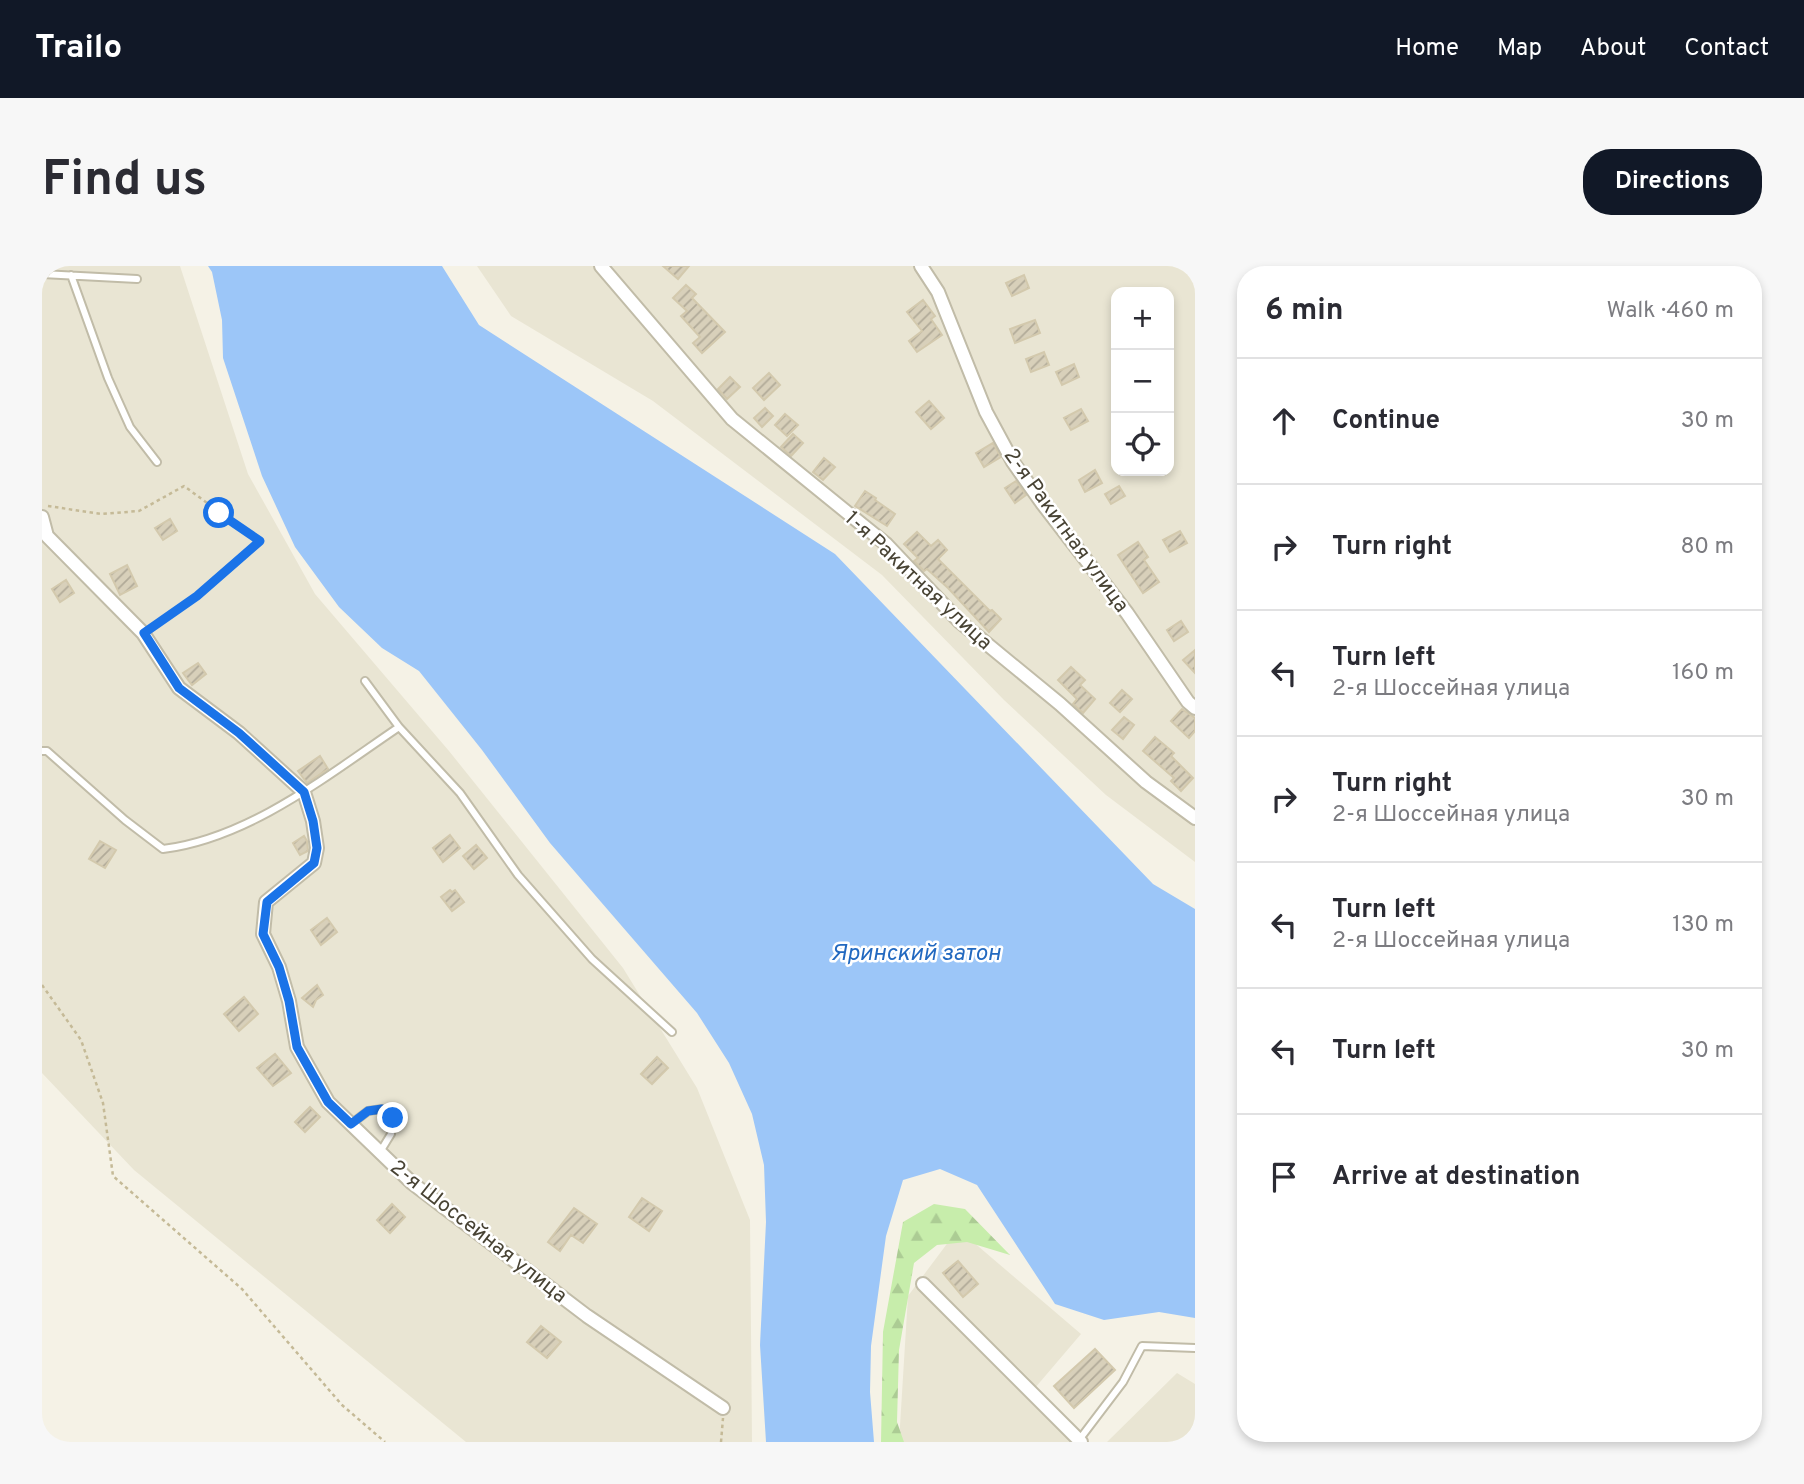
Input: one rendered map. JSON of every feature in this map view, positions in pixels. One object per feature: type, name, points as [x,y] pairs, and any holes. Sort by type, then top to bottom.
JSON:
[{"type":"street","name":"1-я Ракитная улица","points":[[601,266],[732,419],[886,544],[959,621],[1060,704],[1146,782],[1195,818]]},
{"type":"street","name":"2-я Ракитная улица","points":[[921,266],[938,292],[986,412],[1013,462],[1195,708]]},
{"type":"street","points":[[42,517],[47,536],[144,633],[179,688],[239,733],[304,792]]},
{"type":"street","name":"2-я Шоссейная улица","points":[[304,792],[313,821],[317,848],[314,863],[267,902],[263,934],[279,967],[297,1047],[328,1102],[412,1183],[587,1316],[723,1408]]},
{"type":"street","points":[[923,1284],[1080,1441]]},
{"type":"lane","points":[[42,274],[137,279]]},
{"type":"lane","points":[[71,275],[108,378],[130,427],[157,462]]},
{"type":"lane","points":[[365,681],[399,727],[460,793],[518,875],[592,959],[672,1032]]},
{"type":"lane","points":[[42,751],[47,751],[125,820],[163,849],[187,846],[221,835],[304,792],[399,727]]},
{"type":"lane","points":[[351,1124],[368,1111],[382,1109],[393,1118],[391,1133],[380,1152]]},
{"type":"lane","points":[[1080,1441],[1123,1382],[1142,1346],[1195,1348]]},
{"type":"path","points":[[42,505],[101,514],[139,511],[184,486],[260,541],[197,596],[144,633]]},
{"type":"path","points":[[42,985],[82,1040],[103,1103],[113,1176],[242,1289],[341,1405],[385,1442]]},
{"type":"path","points":[[721,1442],[723,1408]]},
{"type":"shaded area","points":[[42,266],[180,266],[248,474],[315,594],[449,751],[623,968],[697,1088],[750,1220],[752,1442],[466,1442],[134,1170],[42,1073]]},
{"type":"shaded area","points":[[477,266],[1195,266],[1195,862],[1106,795],[1004,700],[882,575],[653,401],[511,316]]},
{"type":"shaded area","points":[[958,1229],[1081,1334],[1029,1395],[1073,1442],[899,1442],[908,1296]]},
{"type":"shaded area","points":[[1177,1373],[1195,1384],[1195,1442],[1107,1442]]},
{"type":"green space","points":[[934,1204],[965,1209],[1010,1255],[967,1242],[937,1245],[914,1263],[899,1350],[897,1422],[904,1442],[881,1442],[883,1332],[903,1222]]},
{"type":"water","name":"Яринский затон","points":[[208,266],[442,266],[479,325],[835,554],[1153,884],[1195,909],[1195,1318],[1159,1312],[1104,1320],[1055,1304],[977,1185],[940,1169],[903,1180],[886,1236],[871,1346],[870,1392],[874,1442],[766,1442],[760,1345],[766,1222],[764,1165],[752,1114],[729,1063],[697,1013],[550,843],[482,750],[419,671],[382,648],[339,607],[295,547],[262,476],[223,358],[222,320],[212,272]]},
{"type":"building","points":[[663,266],[689,266],[678,279]]},
{"type":"building","points":[[1024,275],[1029,288],[1012,296],[1006,283]]},
{"type":"building","points":[[686,285],[696,294],[692,298],[725,332],[702,353],[693,343],[700,337],[681,316],[687,311],[673,298]]},
{"type":"building","points":[[923,300],[935,316],[931,319],[942,335],[917,352],[909,341],[922,331],[907,312]]},
{"type":"building","points":[[1035,320],[1040,333],[1015,343],[1010,329]]},
{"type":"building","points":[[1044,352],[1049,365],[1031,372],[1026,359]]},
{"type":"building","points":[[1074,364],[1079,377],[1062,385],[1056,372]]},
{"type":"building","points":[[769,373],[780,385],[764,400],[753,388]]},
{"type":"building","points":[[730,377],[740,387],[727,399],[718,389]]},
{"type":"building","points":[[929,401],[944,418],[931,429],[916,412]]},
{"type":"building","points":[[765,408],[773,416],[762,427],[754,418]]},
{"type":"building","points":[[1081,409],[1088,421],[1071,430],[1064,418]]},
{"type":"building","points":[[785,414],[798,425],[787,436],[775,425]]},
{"type":"building","points":[[793,434],[803,443],[791,456],[781,447]]},
{"type":"building","points":[[993,443],[1001,457],[984,467],[976,453]]},
{"type":"building","points":[[824,458],[835,467],[823,480],[813,472]]},
{"type":"building","points":[[1095,470],[1102,483],[1085,492],[1079,480]]},
{"type":"building","points":[[1016,481],[1026,495],[1015,503],[1005,488]]},
{"type":"building","points":[[1119,486],[1125,496],[1111,504],[1105,494]]},
{"type":"building","points":[[865,491],[895,514],[887,526],[855,506]]},
{"type":"building","points":[[170,519],[177,531],[163,540],[155,528]]},
{"type":"building","points":[[1180,531],[1187,543],[1170,552],[1163,540]]},
{"type":"building","points":[[917,532],[931,546],[938,540],[947,550],[938,559],[1001,619],[989,632],[948,588],[914,561],[918,558],[904,544]]},
{"type":"building","points":[[1138,542],[1148,557],[1144,560],[1159,582],[1143,593],[1118,555]]},
{"type":"building","points":[[127,565],[137,586],[120,595],[110,574]]},
{"type":"building","points":[[66,580],[74,593],[60,602],[52,589]]},
{"type":"building","points":[[1181,621],[1188,632],[1174,641],[1167,630]]},
{"type":"building","points":[[1195,650],[1195,673],[1183,660]]},
{"type":"building","points":[[198,663],[206,674],[192,685],[183,673]]},
{"type":"building","points":[[1071,667],[1085,680],[1080,685],[1095,699],[1083,713],[1073,704],[1077,699],[1058,680]]},
{"type":"building","points":[[1122,690],[1132,699],[1120,712],[1110,703]]},
{"type":"building","points":[[1182,709],[1195,718],[1195,731],[1189,738],[1171,721]]},
{"type":"building","points":[[1124,717],[1134,725],[1123,739],[1112,730]]},
{"type":"building","points":[[1155,737],[1174,753],[1171,756],[1193,778],[1181,791],[1171,781],[1174,778],[1143,751]]},
{"type":"building","points":[[320,756],[328,769],[307,783],[298,771]]},
{"type":"building","points":[[450,835],[460,848],[443,862],[433,848]]},
{"type":"building","points":[[304,836],[308,851],[300,855],[293,843]]},
{"type":"building","points":[[100,841],[116,850],[105,868],[89,859]]},
{"type":"building","points":[[476,845],[487,858],[474,869],[463,856]]},
{"type":"building","points":[[450,890],[455,890],[464,902],[452,911],[441,897]]},
{"type":"building","points":[[327,918],[337,932],[321,945],[311,930]]},
{"type":"building","points":[[317,985],[323,995],[316,1000],[313,1007],[302,998]]},
{"type":"building","points":[[244,997],[258,1014],[239,1031],[224,1014]]},
{"type":"building","points":[[275,1054],[291,1073],[273,1086],[257,1068]]},
{"type":"building","points":[[657,1057],[668,1068],[652,1084],[641,1074]]},
{"type":"building","points":[[310,1107],[320,1117],[305,1132],[295,1122]]},
{"type":"building","points":[[642,1198],[662,1211],[649,1231],[629,1217]]},
{"type":"building","points":[[392,1204],[405,1217],[390,1233],[377,1220]]},
{"type":"building","points":[[574,1208],[597,1224],[583,1243],[571,1235],[560,1251],[548,1242]]},
{"type":"building","points":[[958,1261],[978,1284],[963,1297],[943,1273]]},
{"type":"building","points":[[541,1326],[561,1342],[547,1358],[527,1342]]},
{"type":"building","points":[[1095,1349],[1115,1370],[1074,1408],[1054,1386]]},
{"type":"route","points":[[219,513],[260,541],[197,596],[144,633],[179,688],[239,733],[304,792],[313,821],[317,848],[314,863],[267,902],[263,934],[279,967],[289,1001],[297,1047],[328,1102],[351,1124],[368,1111],[382,1109],[393,1118]]}]
